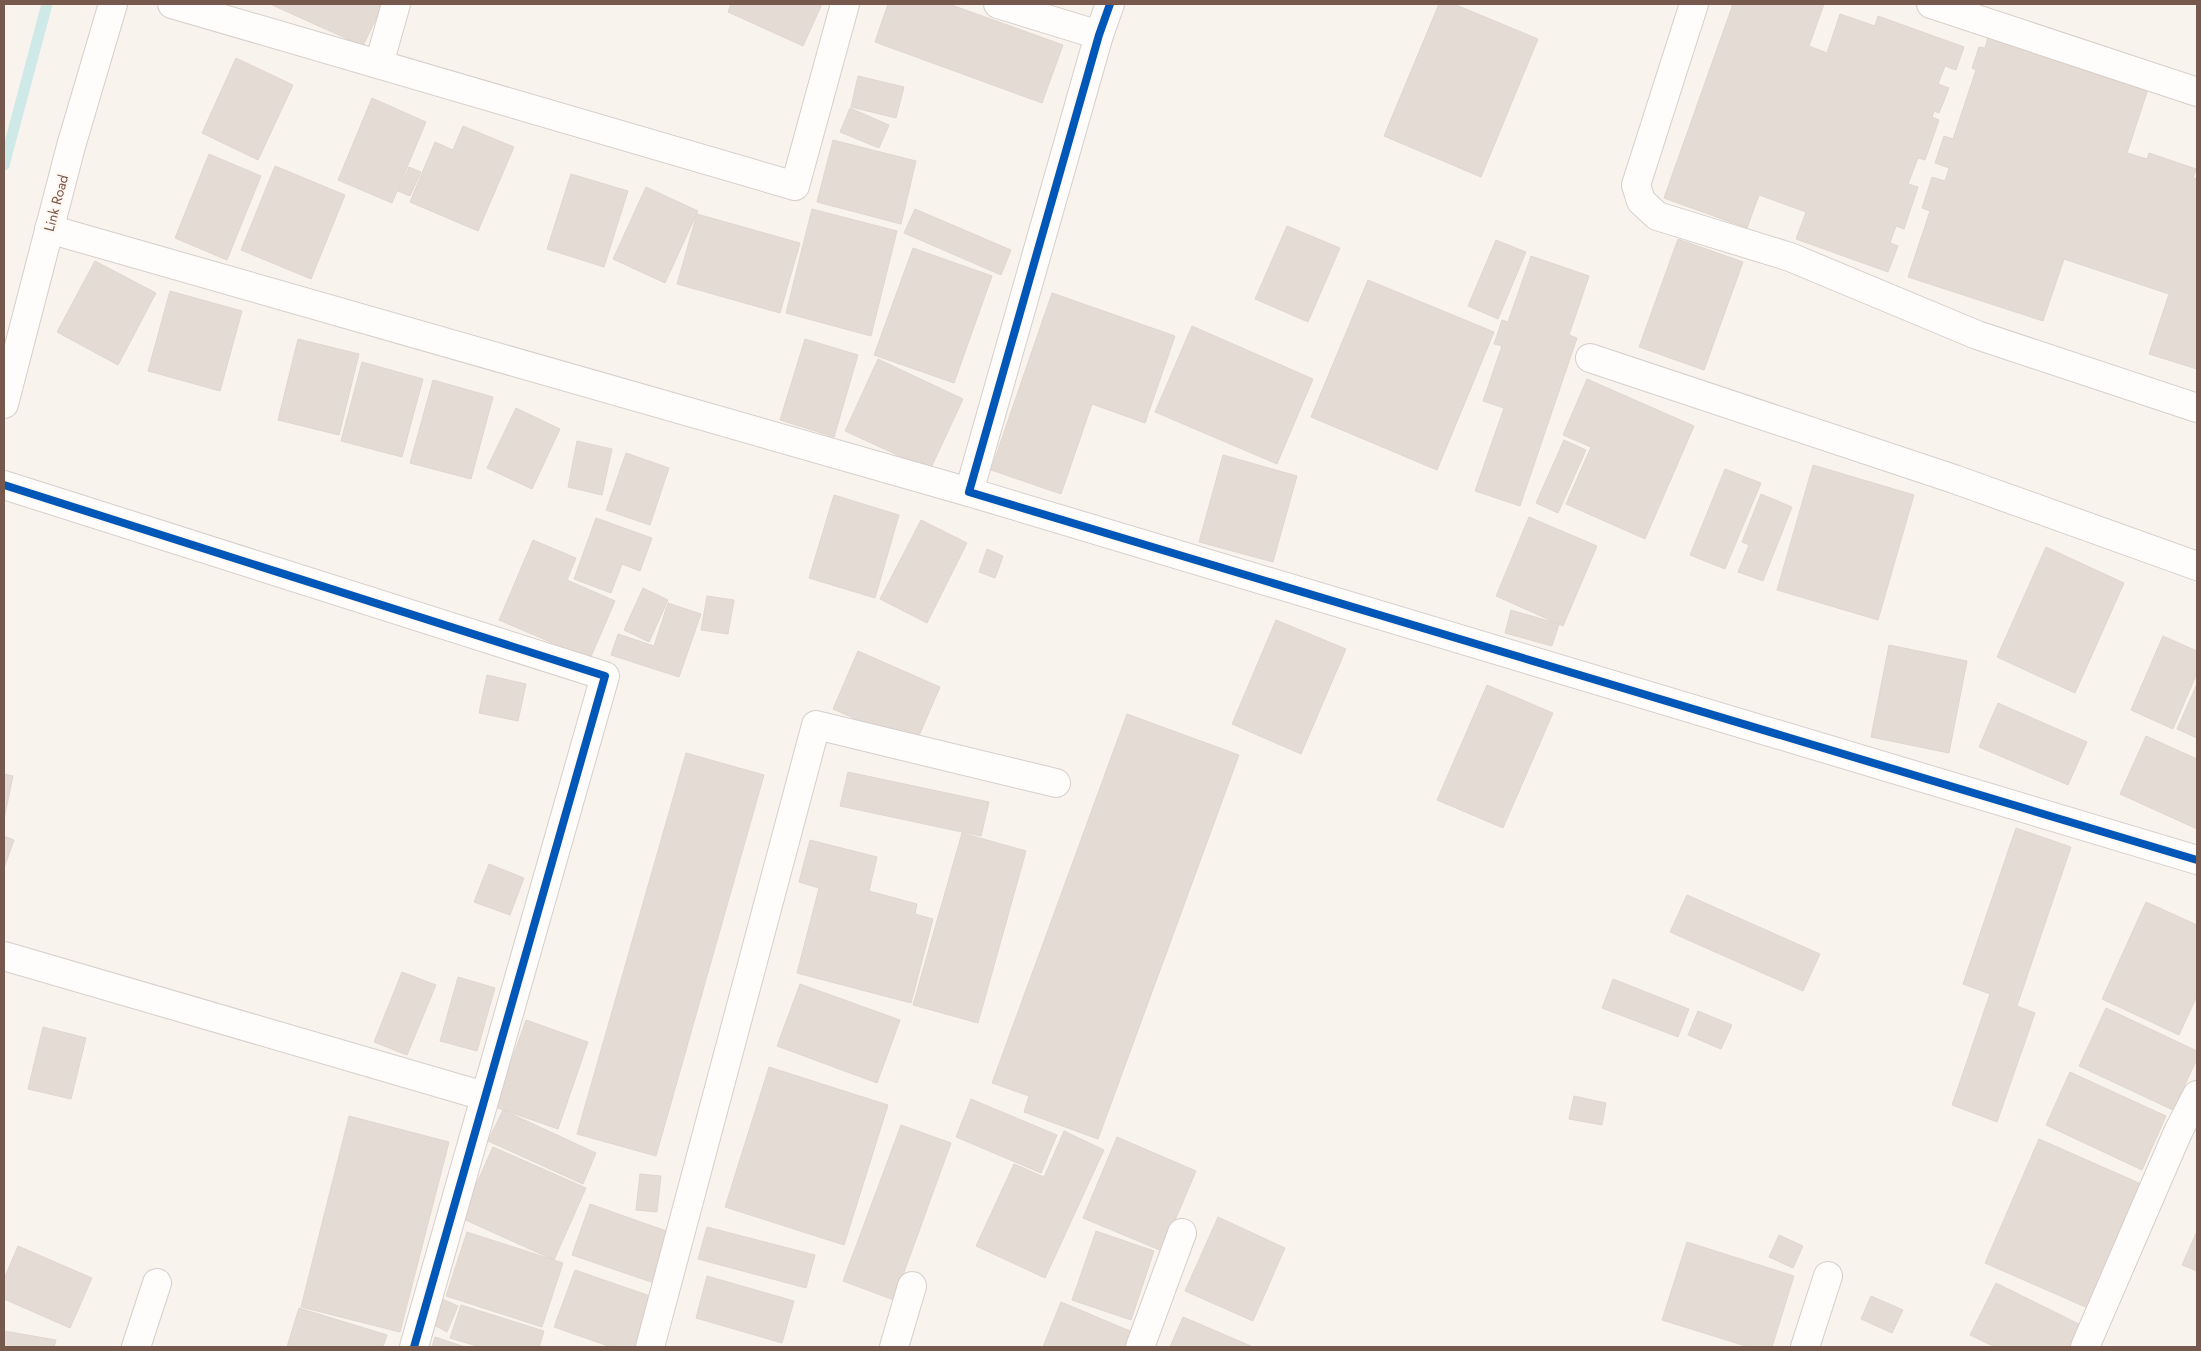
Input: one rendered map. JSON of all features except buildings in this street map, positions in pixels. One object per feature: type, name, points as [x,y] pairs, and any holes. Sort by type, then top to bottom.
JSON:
[{"type":"street","name":"Link Road","points":[[4,404],[71,146],[113,4]]},
{"type":"street","points":[[172,4],[795,186],[845,4]]},
{"type":"street","points":[[379,64],[396,4]]},
{"type":"street","points":[[998,4],[1099,35]]},
{"type":"street","points":[[969,492],[1099,35],[1110,4]]},
{"type":"street","points":[[1694,4],[1636,185],[1641,201],[1657,216],[1790,257],[1977,335],[2197,408]]},
{"type":"street","points":[[1931,4],[2197,92]]},
{"type":"street","points":[[49,229],[969,492],[2197,860]]},
{"type":"street","points":[[1590,358],[1954,479],[2197,566]]},
{"type":"street","points":[[4,485],[605,676],[414,1347]]},
{"type":"street","points":[[650,1347],[816,725],[1056,783]]},
{"type":"street","points":[[4,956],[484,1096]]},
{"type":"street","points":[[2085,1347],[2188,1136],[2197,1095]]},
{"type":"street","points":[[1140,1347],[1182,1233]]},
{"type":"street","points":[[1804,1347],[1828,1276]]},
{"type":"street","points":[[136,1347],[157,1283]]},
{"type":"street","points":[[894,1347],[912,1286]]},
{"type":"waterway","points":[[4,165],[47,4]]},
{"type":"cycle path","points":[[1110,4],[1099,35],[969,492],[2197,860]]},
{"type":"cycle path","points":[[4,485],[605,676],[414,1347]]}]
